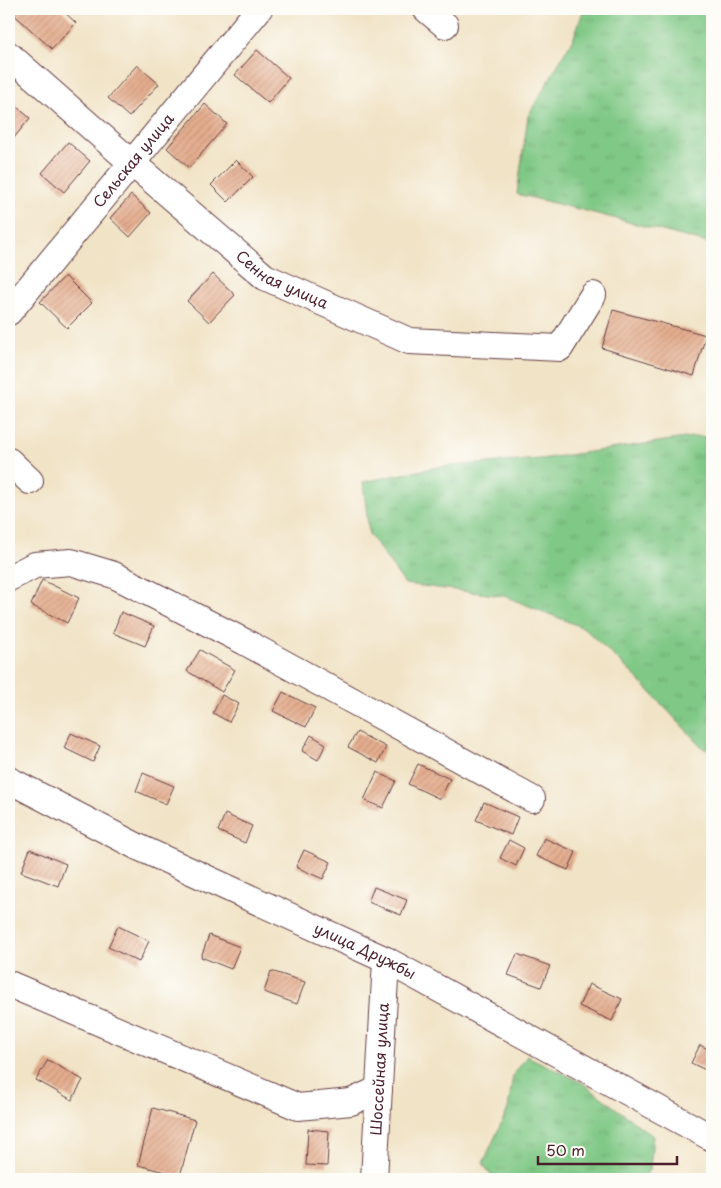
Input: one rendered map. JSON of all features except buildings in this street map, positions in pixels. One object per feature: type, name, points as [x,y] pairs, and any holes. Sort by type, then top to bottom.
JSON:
[{"type":"street","name":"Сельская улица","points":[[9,312],[259,9]]},
{"type":"street","points":[[426,9],[445,25]]},
{"type":"street","name":"Сенная улица","points":[[9,55],[265,277],[410,342],[560,348],[593,295]]},
{"type":"street","points":[[9,460],[30,481]]},
{"type":"street","points":[[9,578],[35,565],[71,562],[114,574],[245,642],[532,799]]},
{"type":"street","name":"улица Дружбы","points":[[9,780],[138,847],[386,960],[712,1138]]},
{"type":"street","name":"Шоссейная улица","points":[[374,1179],[386,960]]},
{"type":"street","points":[[9,984],[298,1107],[351,1102],[379,1090]]},
{"type":"green space","points":[[584,9],[712,9],[712,244],[517,194],[528,116],[574,37]]},
{"type":"green space","points":[[712,436],[712,752],[703,748],[635,676],[584,628],[504,596],[405,584],[369,534],[363,482],[438,467],[541,459],[692,437]]},
{"type":"green space","points":[[527,1056],[581,1082],[653,1136],[650,1169],[642,1179],[493,1179],[483,1163],[508,1109],[513,1076]]}]
